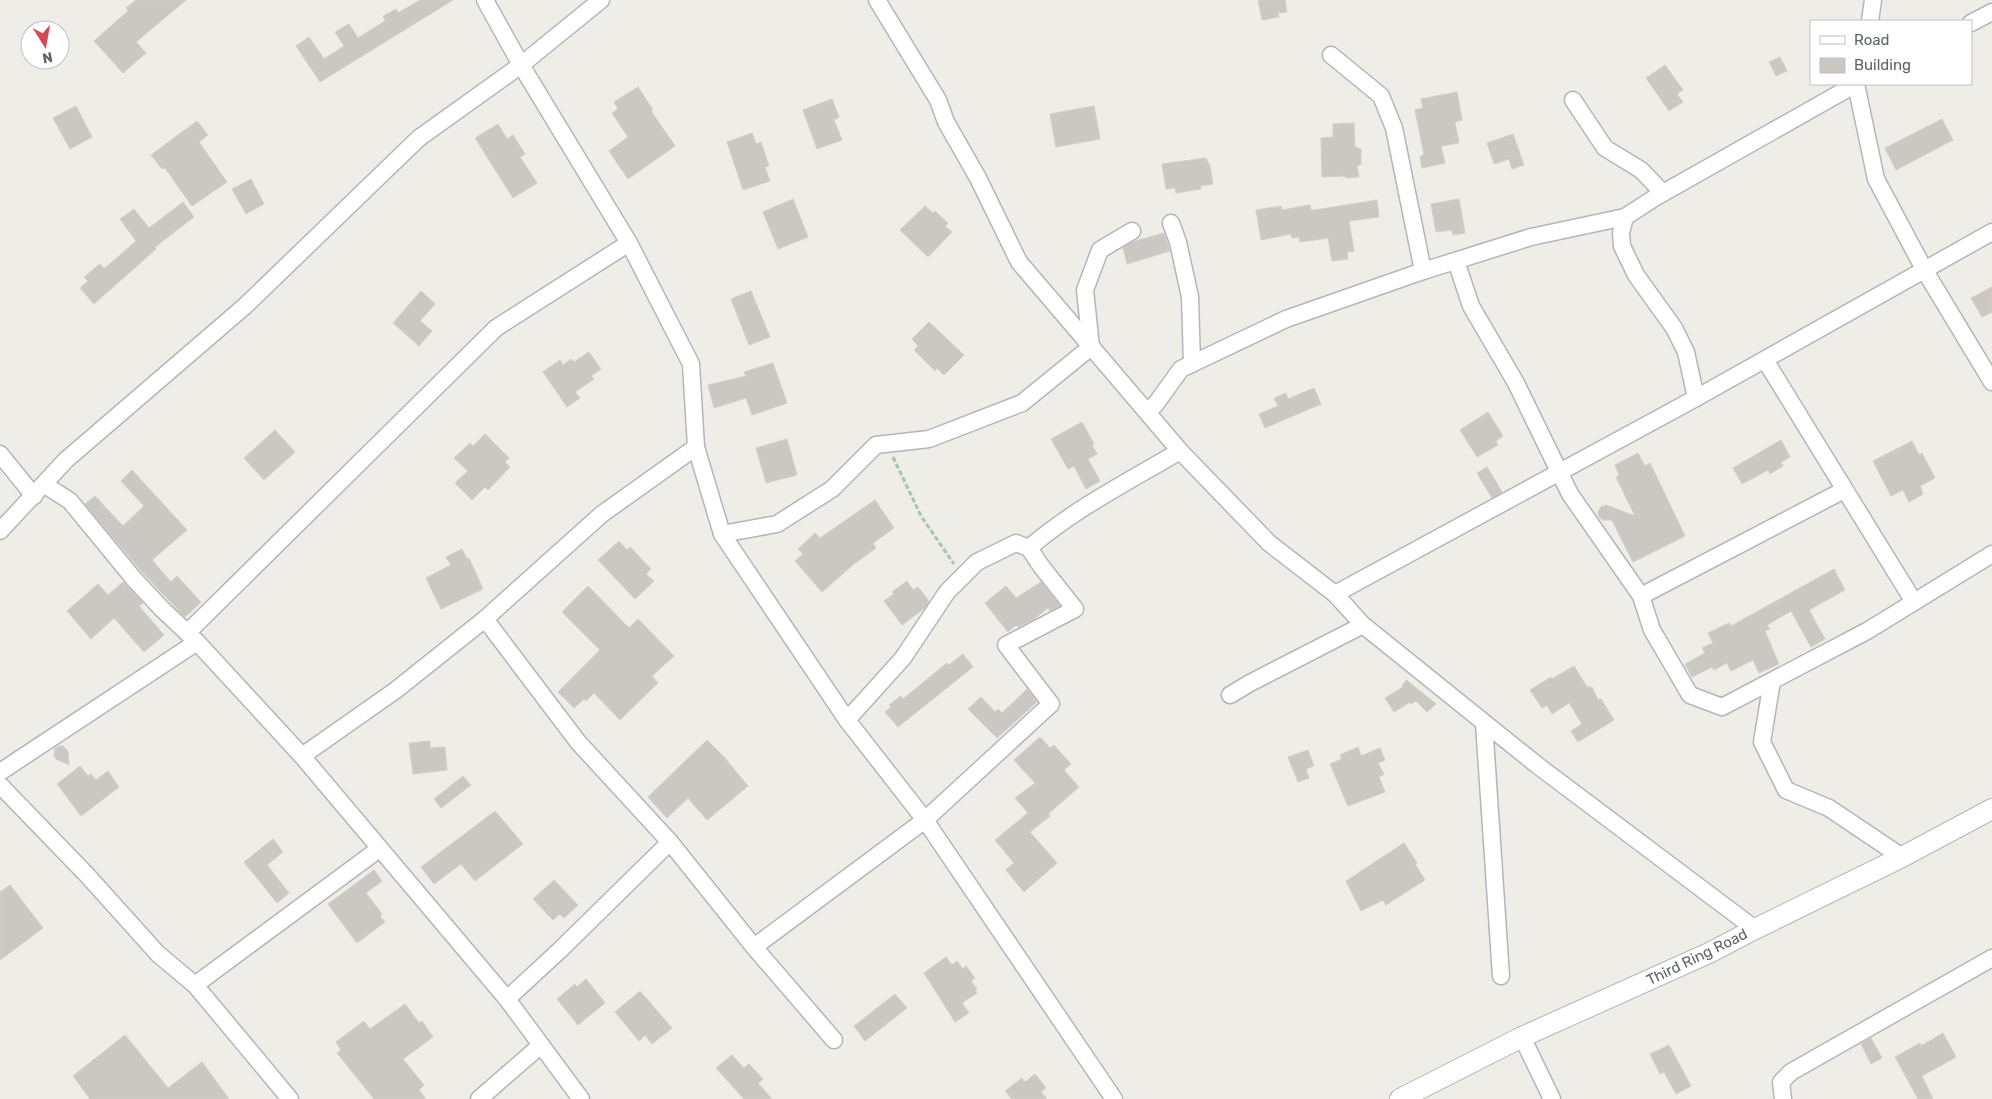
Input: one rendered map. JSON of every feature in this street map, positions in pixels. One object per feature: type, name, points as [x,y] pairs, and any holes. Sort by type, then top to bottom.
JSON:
[{"type":"street","points":[[485,0],[521,65],[629,243],[691,364],[696,447],[722,534],[847,720],[925,820],[1114,1099]]},
{"type":"street","points":[[0,532],[66,460],[246,306],[419,138],[521,65],[601,0]]},
{"type":"street","points":[[877,0],[938,100],[946,122],[978,178],[1019,262],[1180,451],[1269,543],[1335,594],[1363,625],[1537,766],[1755,929]]},
{"type":"street","points":[[1870,20],[1873,0]]},
{"type":"street","points":[[1972,22],[1992,12]]},
{"type":"street","points":[[1331,55],[1382,96],[1394,128],[1422,271]]},
{"type":"street","points":[[1146,410],[1155,405],[1181,369],[1286,319],[1456,260],[1531,238],[1625,217],[1854,85]]},
{"type":"street","points":[[1856,85],[1876,178],[1925,272],[1992,382]]},
{"type":"street","points":[[1573,100],[1605,148],[1641,170],[1663,194]]},
{"type":"street","points":[[1625,217],[1621,233],[1622,246],[1636,274],[1674,328],[1686,352],[1696,398]]},
{"type":"street","points":[[1171,223],[1178,242],[1190,297],[1192,364]]},
{"type":"street","points":[[1091,347],[1085,290],[1100,250],[1132,231]]},
{"type":"street","points":[[1335,594],[1925,272],[1992,232]]},
{"type":"street","points":[[0,772],[192,637],[496,328],[629,243]]},
{"type":"street","points":[[1456,260],[1471,306],[1516,383],[1561,472],[1570,494],[1641,596],[1652,630],[1690,695],[1722,707],[1866,631],[1992,554]]},
{"type":"street","points":[[722,534],[777,524],[832,489],[876,445],[929,439],[1022,403],[1091,347]]},
{"type":"street","points":[[1765,360],[1914,602]]},
{"type":"street","points":[[302,756],[396,690],[486,620],[602,514],[696,447]]},
{"type":"street","points":[[1029,548],[1043,536],[1093,502],[1180,451]]},
{"type":"street","points":[[0,454],[39,491],[70,501],[134,579],[192,637],[302,756],[507,999],[581,1099]]},
{"type":"street","points":[[1641,596],[1844,490]]},
{"type":"street","points":[[754,947],[925,820],[1051,704],[1006,645],[1075,609],[1029,548],[1016,544],[977,562],[947,592],[903,658],[847,720]]},
{"type":"street","points":[[486,620],[578,742],[670,842],[754,947],[834,1040]]},
{"type":"street","points":[[1230,695],[1363,625]]},
{"type":"street","points":[[1772,680],[1762,742],[1786,790],[1829,808],[1902,857]]},
{"type":"street","points":[[1484,723],[1500,976]]},
{"type":"street","points":[[0,785],[87,875],[158,954],[194,985],[290,1099]]},
{"type":"street","name":"Third Ring Road","points":[[1400,1099],[1522,1037],[1709,953],[1902,857],[1992,809]]},
{"type":"street","points":[[507,999],[670,842]]},
{"type":"street","points":[[194,985],[379,848]]},
{"type":"street","points":[[1782,1099],[1781,1082],[1791,1072],[1992,958]]},
{"type":"street","points":[[1522,1037],[1552,1099]]},
{"type":"street","points":[[479,1099],[541,1045]]},
{"type":"path","points":[[876,445],[894,458],[921,516],[963,576]]},
{"type":"building","points":[[136,0],[186,0],[136,42],[146,53],[123,73],[94,41],[128,11],[126,8]]},
{"type":"building","points":[[420,0],[453,0],[320,82],[296,46],[309,37],[324,59],[344,46],[335,32],[349,24],[358,38],[385,21],[383,16],[396,9],[398,13]]},
{"type":"building","points":[[1258,0],[1285,0],[1287,12],[1278,13],[1279,17],[1262,20]]},
{"type":"building","points":[[1780,57],[1787,71],[1776,76],[1769,62]]},
{"type":"building","points":[[1665,65],[1683,90],[1677,94],[1683,102],[1669,111],[1646,78]]},
{"type":"building","points":[[638,87],[653,110],[651,111],[675,146],[628,179],[609,151],[628,137],[612,113],[618,109],[614,102]]},
{"type":"building","points":[[1457,92],[1462,120],[1455,122],[1459,143],[1441,146],[1445,163],[1422,168],[1420,156],[1424,155],[1415,110],[1423,108],[1421,99]]},
{"type":"building","points":[[832,99],[839,117],[834,120],[842,140],[817,149],[803,110]]},
{"type":"building","points":[[76,106],[92,137],[70,149],[53,118]]},
{"type":"building","points":[[1094,106],[1100,139],[1056,147],[1050,114]]},
{"type":"building","points":[[1942,119],[1953,140],[1896,170],[1885,148]]},
{"type":"building","points":[[197,121],[208,135],[199,142],[227,182],[192,206],[165,168],[162,169],[151,155]]},
{"type":"building","points":[[1354,123],[1355,147],[1361,149],[1361,164],[1357,166],[1359,177],[1322,177],[1321,138],[1333,137],[1333,124]]},
{"type":"building","points":[[498,124],[507,139],[513,135],[525,154],[520,157],[537,183],[513,198],[475,138]]},
{"type":"building","points":[[752,133],[756,144],[761,142],[769,166],[765,167],[770,181],[743,190],[727,142]]},
{"type":"building","points":[[1513,134],[1524,165],[1512,169],[1509,159],[1494,164],[1487,143]]},
{"type":"building","points":[[1206,158],[1210,166],[1213,184],[1200,186],[1201,189],[1176,193],[1175,188],[1166,189],[1162,164]]},
{"type":"building","points":[[251,179],[264,204],[246,214],[232,189]]},
{"type":"building","points":[[793,199],[808,237],[778,249],[763,212]]},
{"type":"building","points":[[1459,199],[1465,233],[1453,235],[1452,230],[1436,232],[1431,204]]},
{"type":"building","points":[[1377,200],[1379,217],[1349,221],[1354,251],[1347,252],[1348,259],[1332,261],[1328,238],[1300,242],[1299,237],[1292,238],[1291,234],[1261,240],[1256,210],[1281,206],[1282,210],[1310,205],[1311,210],[1315,210]]},
{"type":"building","points":[[183,202],[194,217],[155,247],[156,249],[94,304],[80,288],[88,281],[84,277],[100,264],[104,269],[136,241],[120,219],[134,209],[149,228]]},
{"type":"building","points":[[925,206],[933,213],[935,211],[948,223],[945,226],[952,232],[928,257],[900,230]]},
{"type":"building","points":[[1164,233],[1170,251],[1127,264],[1123,248],[1132,242]]},
{"type":"building","points":[[1992,287],[1992,312],[1982,317],[1971,298]]},
{"type":"building","points":[[421,291],[435,304],[420,321],[432,331],[419,346],[393,323]]},
{"type":"building","points":[[751,291],[770,337],[749,345],[731,299]]},
{"type":"building","points":[[929,322],[964,355],[944,375],[937,368],[935,371],[914,350],[918,346],[912,339]]},
{"type":"building","points":[[589,352],[601,369],[591,376],[594,379],[575,392],[580,398],[567,407],[543,372],[560,360],[563,365],[571,359],[574,362]]},
{"type":"building","points":[[773,363],[787,403],[752,415],[746,398],[714,408],[708,385],[746,376],[744,372]]},
{"type":"building","points":[[1314,388],[1321,404],[1265,428],[1259,414],[1278,406],[1274,398],[1286,393],[1288,399]]},
{"type":"building","points":[[1488,412],[1503,436],[1496,441],[1498,445],[1477,457],[1460,430]]},
{"type":"building","points":[[1082,422],[1094,444],[1092,445],[1097,454],[1088,459],[1100,481],[1086,489],[1074,466],[1068,469],[1051,439]]},
{"type":"building","points":[[275,430],[295,452],[264,480],[244,458]]},
{"type":"building","points":[[485,434],[509,458],[505,462],[510,467],[488,490],[485,487],[472,500],[455,483],[468,471],[454,458],[470,443],[473,446]]},
{"type":"building","points":[[787,439],[797,475],[766,483],[756,448]]},
{"type":"building","points":[[1781,440],[1790,457],[1781,462],[1783,466],[1770,474],[1768,470],[1742,484],[1733,468]]},
{"type":"building","points":[[1912,441],[1919,455],[1922,453],[1935,478],[1920,486],[1923,494],[1909,502],[1903,490],[1891,496],[1873,461]]},
{"type":"building","points":[[1638,453],[1645,466],[1650,463],[1685,536],[1633,562],[1612,520],[1603,520],[1599,517],[1598,512],[1601,507],[1606,505],[1635,516],[1616,477],[1619,475],[1615,465]]},
{"type":"building","points":[[1487,467],[1502,492],[1492,498],[1477,473]]},
{"type":"building","points":[[132,470],[187,530],[152,560],[171,582],[177,576],[201,602],[185,617],[142,572],[85,504],[95,496],[123,526],[144,506],[121,481]]},
{"type":"building","points":[[875,500],[894,528],[873,543],[876,548],[822,592],[795,561],[803,554],[798,549],[815,533],[820,538]]},
{"type":"building","points":[[619,541],[627,550],[630,547],[651,569],[646,574],[654,581],[635,599],[598,560]]},
{"type":"building","points":[[462,549],[467,559],[469,558],[483,589],[441,609],[426,578],[451,565],[446,557]]},
{"type":"building","points":[[1834,569],[1845,590],[1809,610],[1825,639],[1811,647],[1791,611],[1767,625],[1770,629],[1765,631],[1779,664],[1759,673],[1753,660],[1731,671],[1727,663],[1714,670],[1712,667],[1692,677],[1685,664],[1705,653],[1702,648],[1713,643],[1708,633],[1729,623],[1731,626]]},
{"type":"building","points":[[907,581],[913,590],[918,587],[929,601],[925,608],[902,625],[884,601],[894,594],[892,592]]},
{"type":"building","points":[[123,582],[143,603],[139,606],[164,635],[144,652],[114,618],[91,639],[67,611],[98,584],[108,595]]},
{"type":"building","points":[[1041,582],[1060,606],[1050,611],[1048,608],[1034,619],[1018,627],[1016,625],[1008,632],[985,603],[1006,586],[1016,598]]},
{"type":"building","points":[[588,586],[629,628],[638,619],[674,656],[652,676],[658,683],[620,720],[594,693],[586,701],[584,699],[574,708],[558,692],[600,650],[562,612]]},
{"type":"building","points":[[963,654],[973,667],[898,727],[885,712],[891,707],[889,705],[901,696],[903,699],[947,663],[949,665]]},
{"type":"building","points":[[1574,666],[1587,687],[1592,687],[1598,700],[1601,699],[1614,720],[1578,742],[1571,731],[1582,724],[1569,703],[1552,714],[1547,705],[1542,708],[1530,690]]},
{"type":"building","points":[[1407,680],[1436,704],[1427,712],[1416,701],[1411,704],[1410,702],[1394,712],[1385,698],[1403,687],[1402,685]]},
{"type":"building","points":[[1027,689],[1037,702],[997,738],[968,709],[981,697],[995,712],[998,709],[1002,713]]},
{"type":"building","points":[[1040,737],[1050,748],[1054,745],[1071,764],[1064,770],[1079,787],[1048,814],[1050,816],[1030,832],[1057,863],[1024,892],[1006,870],[1014,863],[995,840],[1028,813],[1015,798],[1035,783],[1014,760]]},
{"type":"building","points":[[707,740],[748,786],[707,820],[688,798],[667,818],[648,797]]},
{"type":"building","points":[[430,741],[430,748],[445,747],[447,770],[413,774],[409,743]]},
{"type":"building","points":[[63,746],[68,751],[69,765],[56,759],[54,756],[55,748]]},
{"type":"building","points":[[1358,747],[1361,756],[1380,748],[1385,760],[1378,763],[1384,774],[1379,777],[1385,792],[1348,806],[1330,764],[1342,759],[1340,755]]},
{"type":"building","points":[[1308,750],[1314,766],[1306,769],[1309,778],[1298,782],[1288,757]]},
{"type":"building","points":[[80,766],[88,776],[91,774],[96,780],[108,771],[119,787],[81,816],[57,784]]},
{"type":"building","points":[[463,776],[471,785],[441,808],[434,799]]},
{"type":"building","points":[[495,811],[523,844],[475,881],[461,864],[434,884],[421,867]]},
{"type":"building","points":[[273,839],[283,852],[267,865],[289,893],[277,903],[244,862]]},
{"type":"building","points":[[1404,843],[1425,880],[1386,905],[1383,900],[1361,911],[1346,881]]},
{"type":"building","points":[[374,870],[382,881],[366,893],[382,914],[380,916],[385,922],[357,943],[328,904]]},
{"type":"building","points":[[554,880],[578,905],[564,918],[560,914],[553,920],[533,899]]},
{"type":"building","points":[[10,885],[43,928],[0,960],[0,892]]},
{"type":"building","points":[[946,957],[952,965],[957,961],[963,969],[966,966],[975,978],[971,981],[977,989],[975,990],[977,993],[962,1003],[969,1013],[955,1022],[924,973]]},
{"type":"building","points":[[586,979],[605,1003],[578,1025],[557,999],[575,984],[577,987]]},
{"type":"building","points":[[640,991],[672,1028],[652,1044],[645,1035],[639,1041],[615,1012]]},
{"type":"building","points":[[895,994],[907,1008],[865,1041],[854,1026]]},
{"type":"building","points":[[405,1004],[419,1023],[422,1021],[433,1037],[403,1059],[424,1085],[419,1090],[426,1099],[374,1099],[337,1053],[341,1050],[336,1042],[364,1021],[370,1029]]},
{"type":"building","points":[[1943,1033],[1956,1057],[1922,1076],[1933,1099],[1918,1099],[1895,1057],[1920,1043],[1921,1046]]},
{"type":"building","points":[[125,1035],[168,1088],[202,1062],[229,1099],[90,1099],[73,1076]]},
{"type":"building","points":[[1871,1038],[1882,1058],[1871,1064],[1861,1044]]},
{"type":"building","points":[[1669,1045],[1691,1086],[1676,1094],[1664,1072],[1660,1074],[1650,1054]]},
{"type":"building","points":[[732,1055],[744,1068],[749,1064],[763,1079],[758,1083],[772,1099],[744,1099],[716,1068]]},
{"type":"building","points":[[1035,1074],[1046,1088],[1041,1092],[1047,1099],[1012,1099],[1005,1091],[1022,1078],[1025,1082]]}]
